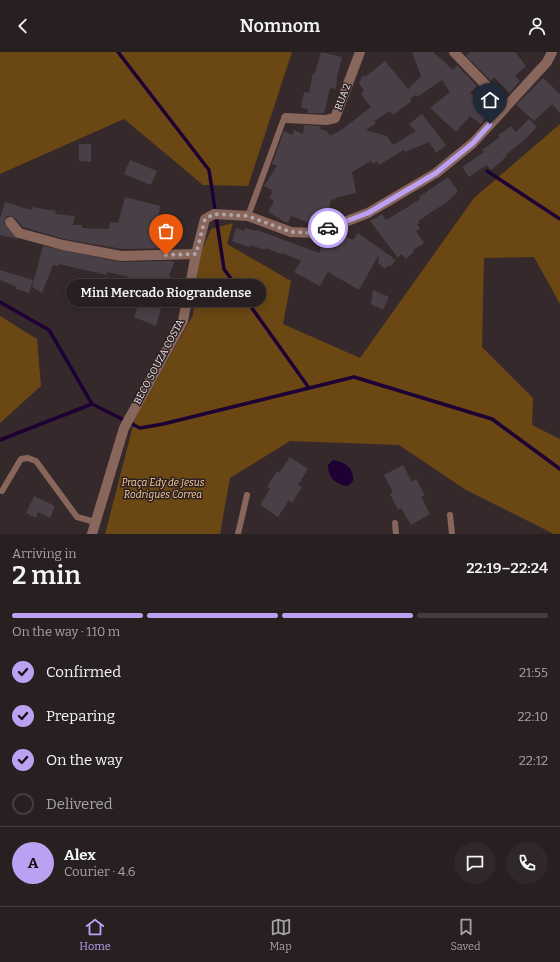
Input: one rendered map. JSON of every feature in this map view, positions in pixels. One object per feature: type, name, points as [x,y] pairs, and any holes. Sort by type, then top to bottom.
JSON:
[{"type":"street","name":"RUA 2","points":[[286,118],[326,120],[335,118],[360,52]]},
{"type":"street","points":[[454,52],[506,106]]},
{"type":"street","name":"BECO SOUZA COSTA","points":[[92,534],[124,428],[183,321],[196,254],[205,219],[209,215],[214,214],[248,216],[291,232],[316,233],[368,213],[436,173],[473,143],[547,62],[552,52]]},
{"type":"street","points":[[10,222],[19,233],[121,256],[196,254]]},
{"type":"lane","points":[[248,216],[283,121],[286,118]]},
{"type":"lane","points":[[2,491],[21,460],[28,458],[36,461],[77,517],[95,522]]},
{"type":"lane","points":[[238,534],[247,495]]},
{"type":"lane","points":[[450,515],[452,534]]},
{"type":"lane","points":[[396,523],[396,534]]},
{"type":"green space","points":[[0,52],[292,52],[248,186],[203,185],[124,119],[0,174]]},
{"type":"green space","name":"Praça Edy de Jesus Rodrigues Correa","points":[[560,124],[560,304],[534,257],[484,258],[482,347],[533,398],[532,425],[560,439],[560,534],[554,534],[466,490],[399,445],[290,441],[230,478],[220,534],[105,534],[135,418],[193,315],[199,257],[211,229],[233,223],[227,244],[291,281],[283,324],[360,358],[474,198]]},
{"type":"green space","points":[[0,316],[37,339],[41,386],[0,423]]},
{"type":"shaded area","points":[[333,460],[345,464],[350,469],[353,476],[353,481],[348,486],[339,484],[331,477],[328,465]]},
{"type":"building","points":[[321,52],[342,57],[337,77],[336,89],[330,88],[324,113],[307,113],[308,109],[301,108],[304,92],[309,93],[313,73],[315,73]]},
{"type":"building","points":[[412,52],[433,52],[453,70],[457,65],[477,86],[470,93],[492,108],[481,124],[470,116],[456,132],[430,108],[450,92],[442,80],[417,97],[415,95],[410,99],[412,101],[393,115],[390,111],[374,121],[376,123],[366,130],[387,136],[393,145],[416,131],[409,124],[422,114],[446,145],[436,153],[429,142],[405,152],[404,150],[379,165],[377,161],[373,164],[371,161],[352,172],[356,193],[335,198],[335,200],[331,199],[327,222],[323,222],[321,224],[309,223],[291,216],[288,222],[285,222],[268,212],[274,201],[269,198],[273,191],[264,186],[277,166],[272,164],[284,131],[292,135],[294,130],[303,134],[304,125],[321,126],[320,129],[327,131],[330,136],[344,128],[371,107],[361,94],[364,91],[359,83],[363,75],[365,77],[385,61],[408,89],[421,76]]},
{"type":"building","points":[[470,52],[515,52],[526,66],[515,76],[520,81],[509,93],[494,77],[491,81],[466,56]]},
{"type":"building","points":[[543,78],[560,94],[560,113],[552,104],[534,121],[516,105]]},
{"type":"building","points":[[529,119],[537,127],[523,141],[491,170],[487,165],[469,177],[462,167],[484,152],[482,150],[500,137],[498,135],[511,126],[516,132]]},
{"type":"building","points":[[79,144],[91,144],[91,162],[79,161]]},
{"type":"building","points":[[130,160],[157,171],[151,185],[124,174]]},
{"type":"building","points":[[448,177],[458,191],[447,202],[418,221],[420,223],[417,224],[420,229],[416,231],[424,243],[413,250],[414,252],[406,259],[401,254],[398,258],[370,221],[382,214],[386,220],[420,199],[419,197]]},
{"type":"building","points":[[125,197],[160,206],[157,230],[175,232],[174,248],[122,249],[64,239],[23,227],[15,218],[9,216],[6,217],[4,223],[18,239],[0,235],[0,218],[5,202],[31,210],[32,207],[56,211],[55,214],[75,216],[73,225],[82,225],[82,228],[109,229],[110,222],[118,223]]},
{"type":"building","points":[[236,228],[244,231],[245,228],[257,230],[319,253],[323,243],[335,249],[343,236],[353,240],[358,233],[396,260],[390,267],[388,265],[385,269],[378,263],[378,256],[359,290],[328,272],[320,286],[294,272],[301,261],[283,253],[282,254],[266,248],[265,250],[250,245],[249,247],[232,241]]},
{"type":"building","points":[[43,246],[120,262],[173,261],[174,263],[169,276],[171,277],[166,292],[160,289],[155,307],[161,309],[156,326],[134,317],[144,288],[129,281],[129,277],[107,272],[107,275],[59,264],[58,266],[53,265],[42,293],[32,287]]},
{"type":"building","points":[[0,270],[33,280],[29,293],[16,289],[17,287],[0,280]]},
{"type":"building","points":[[91,290],[104,293],[101,308],[90,306],[91,301],[88,301]]},
{"type":"building","points":[[373,290],[389,297],[383,310],[371,304]]},
{"type":"building","points":[[290,457],[308,469],[298,485],[302,487],[292,503],[289,500],[278,517],[260,505],[270,489],[267,487],[277,471],[279,473]]},
{"type":"building","points":[[403,465],[412,482],[416,479],[425,495],[421,497],[430,514],[411,525],[401,508],[398,510],[390,494],[393,492],[384,475]]},
{"type":"building","points":[[34,496],[55,506],[50,518],[38,512],[36,518],[26,513]]},
{"type":"waterway","points":[[118,52],[209,170],[224,269],[309,388]]},
{"type":"waterway","points":[[487,171],[560,219]]},
{"type":"waterway","points":[[0,302],[49,330],[92,404],[140,428],[163,424],[354,377],[492,419],[560,469]]},
{"type":"waterway","points":[[0,440],[92,404]]},
{"type":"way so far","points":[[166,255],[196,254],[205,219],[209,215],[214,214],[248,216],[291,232],[316,233],[328,228]]},
{"type":"place","name":"Mini Mercado Riograndense","points":[[166,255]]},
{"type":"route","points":[[328,228],[368,213],[436,173],[473,143],[490,124]]}]
